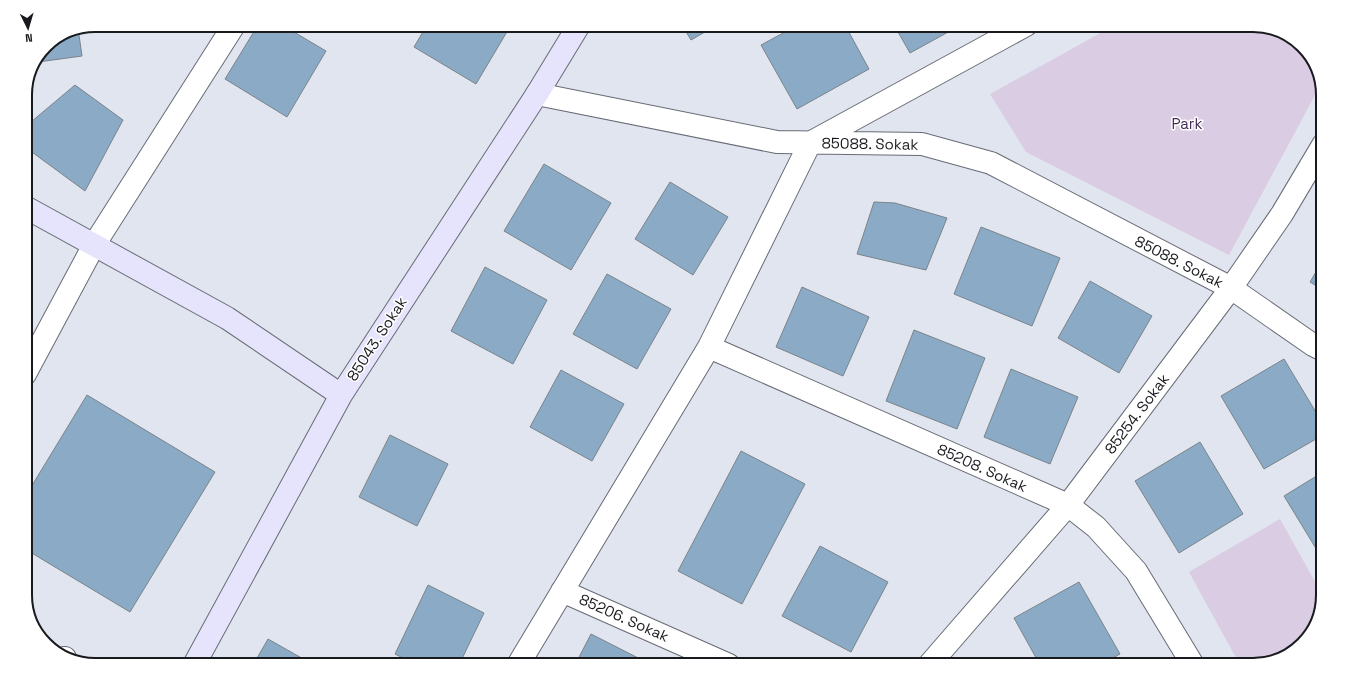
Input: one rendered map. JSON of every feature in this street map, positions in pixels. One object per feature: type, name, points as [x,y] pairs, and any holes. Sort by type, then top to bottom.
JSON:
[{"type":"street","points":[[32,361],[94,245],[230,32]]},
{"type":"street","name":"85043. Sokak","points":[[198,658],[341,395],[537,94],[575,32]]},
{"type":"street","points":[[522,658],[709,347],[810,143],[1013,32]]},
{"type":"street","name":"85088. Sokak","points":[[537,94],[777,142],[922,144],[991,163],[1231,288],[1316,349]]},
{"type":"street","name":"85254. Sokak","points":[[935,658],[1068,505],[1231,288],[1282,214],[1316,158]]},
{"type":"street","points":[[32,211],[228,318],[341,395]]},
{"type":"street","name":"85208. Sokak","points":[[709,347],[1068,505],[1096,527],[1136,571],[1189,658]]},
{"type":"street","name":"85206. Sokak","points":[[562,591],[713,658]]},
{"type":"green space","name":"Park","points":[[1102,32],[1253,32],[1274,35],[1281,38],[1300,53],[1313,74],[1316,91],[1229,255],[1026,152],[990,94]]},
{"type":"green space","points":[[1280,519],[1316,583],[1315,608],[1313,616],[1300,637],[1288,647],[1270,656],[1236,658],[1189,572]]},
{"type":"building","points":[[254,32],[294,32],[326,51],[287,117],[225,79]]},
{"type":"building","points":[[423,32],[507,32],[476,84],[414,47]]},
{"type":"building","points":[[686,32],[705,32],[691,40]]},
{"type":"building","points":[[785,32],[849,32],[869,69],[797,109],[761,45]]},
{"type":"building","points":[[898,32],[948,32],[910,53]]},
{"type":"building","points":[[79,34],[82,56],[41,62],[45,56],[63,40]]},
{"type":"building","points":[[75,85],[123,120],[85,191],[32,152],[32,121]]},
{"type":"building","points":[[544,164],[611,203],[571,270],[504,231]]},
{"type":"building","points":[[670,182],[728,217],[693,275],[635,239]]},
{"type":"building","points":[[874,202],[895,203],[947,218],[926,270],[857,254]]},
{"type":"building","points":[[981,227],[1060,258],[1032,326],[954,294]]},
{"type":"building","points":[[485,267],[547,300],[513,364],[451,331]]},
{"type":"building","points":[[1316,272],[1316,286],[1310,282]]},
{"type":"building","points":[[607,274],[671,309],[637,369],[573,334]]},
{"type":"building","points":[[1090,281],[1152,316],[1119,373],[1058,338]]},
{"type":"building","points":[[802,287],[869,317],[843,376],[776,347]]},
{"type":"building","points":[[914,330],[985,358],[957,429],[886,401]]},
{"type":"building","points":[[1284,359],[1316,412],[1316,439],[1264,469],[1221,396]]},
{"type":"building","points":[[1011,369],[1078,397],[1050,464],[984,437]]},
{"type":"building","points":[[561,370],[624,404],[592,461],[530,427]]},
{"type":"building","points":[[87,395],[215,472],[130,612],[32,553],[32,485]]},
{"type":"building","points":[[390,435],[448,464],[417,526],[359,497]]},
{"type":"building","points":[[1200,442],[1243,514],[1179,553],[1135,481]]},
{"type":"building","points":[[741,451],[805,484],[742,604],[678,571]]},
{"type":"building","points":[[1316,476],[1316,549],[1284,496]]},
{"type":"building","points":[[820,546],[888,582],[851,652],[782,616]]},
{"type":"building","points":[[1079,582],[1120,654],[1113,658],[1036,658],[1014,618]]},
{"type":"building","points":[[428,585],[484,613],[462,658],[403,658],[395,654]]},
{"type":"building","points":[[591,634],[638,658],[579,658]]},
{"type":"building","points":[[268,639],[302,658],[257,658]]}]
